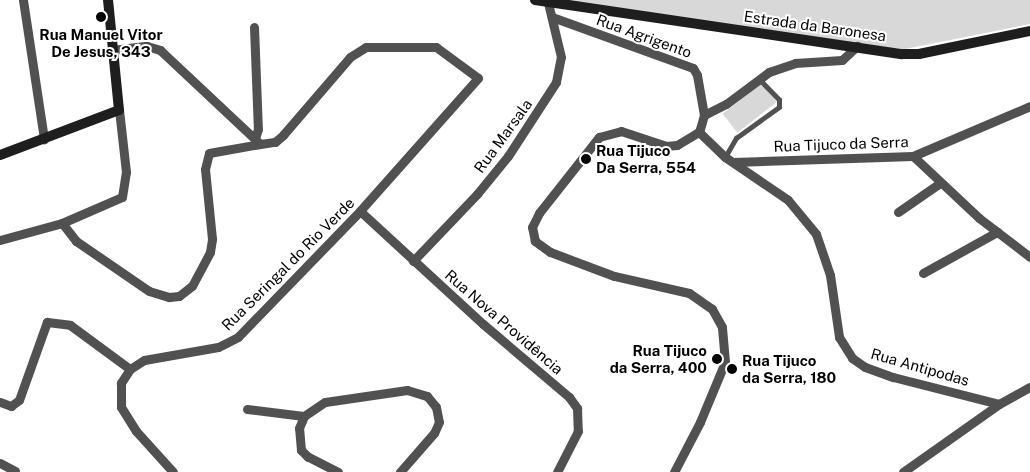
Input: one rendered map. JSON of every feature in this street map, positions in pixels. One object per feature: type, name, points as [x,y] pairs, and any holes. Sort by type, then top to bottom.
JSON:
[{"type":"main road","points":[[0,155],[119,110],[108,0]]},
{"type":"main road","name":"Estrada da Baronesa","points":[[536,0],[919,54],[1030,31]]},
{"type":"street","points":[[23,0],[44,139]]},
{"type":"street","name":"Rua Marsala","points":[[413,261],[478,194],[508,156],[556,82],[560,58],[548,3]]},
{"type":"street","name":"Rua Agrigento","points":[[552,17],[691,67],[697,75],[704,115],[699,132]]},
{"type":"street","points":[[254,27],[257,141]]},
{"type":"street","points":[[112,50],[147,46],[160,50],[257,141]]},
{"type":"street","points":[[704,115],[726,104],[758,78],[795,63],[842,60],[851,55],[857,46]]},
{"type":"street","name":"Rua Seringal do Rio Verde","points":[[130,369],[144,360],[231,343],[360,211],[478,78],[436,47],[366,47],[350,57],[275,142],[257,141]]},
{"type":"street","name":"Rua Tijuco da Serra","points":[[729,159],[913,156],[1030,106]]},
{"type":"street","points":[[0,240],[62,223],[110,205],[125,192],[119,110]]},
{"type":"street","points":[[674,472],[700,422],[724,362],[722,327],[712,309],[689,293],[614,276],[550,252],[535,241],[532,227],[595,141],[605,133],[632,133],[666,146],[677,145],[699,132]]},
{"type":"street","name":"Rua Antipodas","points":[[699,132],[729,159],[788,200],[816,234],[830,275],[839,337],[852,358],[864,367],[893,377],[999,404]]},
{"type":"street","points":[[62,223],[76,241],[149,291],[169,298],[179,296],[192,286],[210,252],[212,239],[205,169],[209,153],[213,150],[257,141]]},
{"type":"street","points":[[913,156],[940,183],[997,232],[1030,257]]},
{"type":"street","points":[[898,212],[940,183]]},
{"type":"street","name":"Rua Nova Providência","points":[[360,211],[413,261],[569,397],[577,408],[578,431],[557,472]]},
{"type":"street","points":[[923,273],[997,232]]},
{"type":"street","points":[[0,402],[11,406],[19,400],[47,322],[70,324],[130,369],[121,383],[121,407],[136,431],[173,472]]},
{"type":"street","points":[[903,472],[999,404],[1030,387]]},
{"type":"street","points":[[338,472],[308,457],[302,450],[299,428],[304,416],[325,402],[407,390],[427,396],[436,407],[439,422],[434,433],[400,472]]},
{"type":"street","points":[[247,410],[304,416]]},
{"type":"street","points":[[0,463],[15,471]]},
{"type":"lane","points":[[729,159],[736,138],[780,105],[758,78]]},
{"type":"shaded area","points":[[558,0],[1030,0],[1030,24],[900,50]]},
{"type":"shaded area","points":[[762,83],[777,102],[737,133],[723,114]]},
{"type":"place","name":"Rua Manuel Vitor De Jesus, 343","points":[[101,17]]},
{"type":"place","name":"Rua Tijuco Da Serra, 554","points":[[586,159]]},
{"type":"place","name":"Rua Tijuco da Serra, 400","points":[[717,359]]},
{"type":"place","name":"Rua Tijuco da Serra, 180","points":[[732,369]]}]
